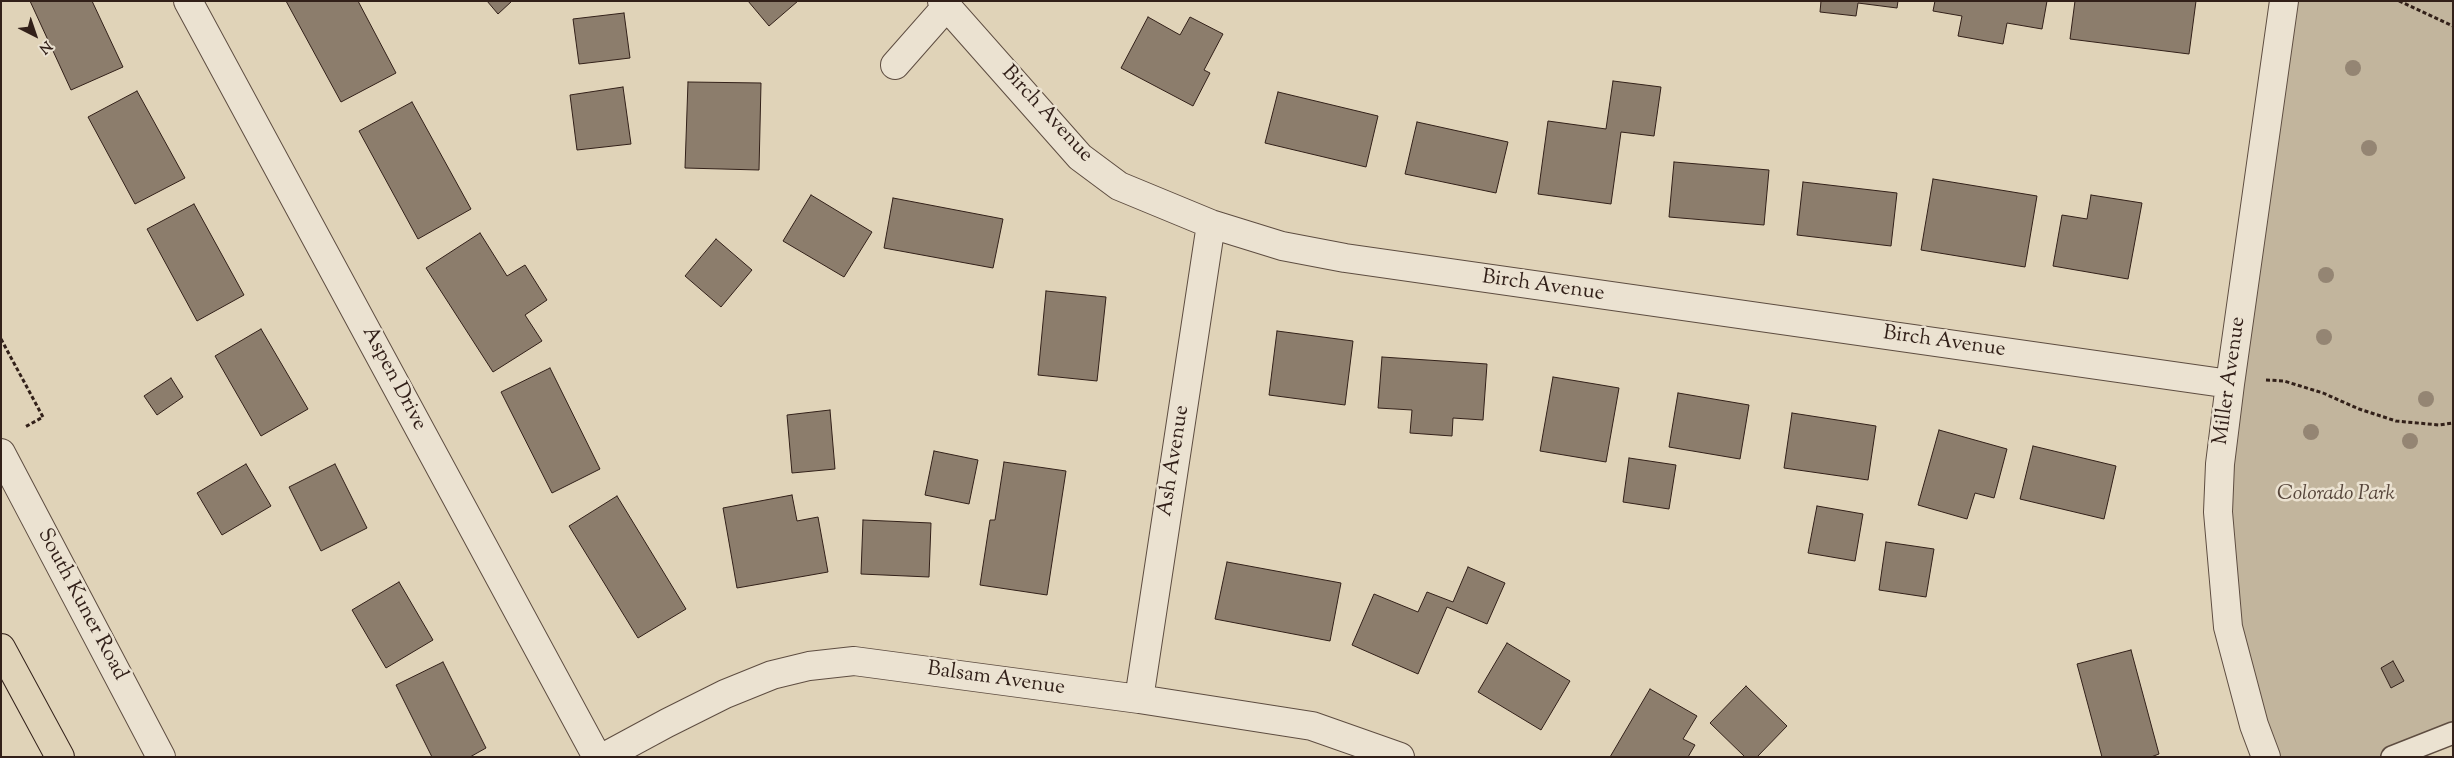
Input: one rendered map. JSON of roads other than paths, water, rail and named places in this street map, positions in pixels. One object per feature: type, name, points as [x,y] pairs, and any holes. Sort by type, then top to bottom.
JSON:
[{"type":"highway","points":[[1,648],[60,757]]},
{"type":"street","name":"Aspen Drive","points":[[188,1],[597,757]]},
{"type":"street","name":"Miller Avenue","points":[[2266,757],[2254,725],[2227,618],[2218,512],[2220,464],[2230,384],[2284,1]]},
{"type":"street","name":"Birch Avenue","points":[[944,4],[1080,157],[1119,186],[1211,224],[1282,246],[1345,258],[2230,384]]},
{"type":"street","points":[[894,65],[944,4]]},
{"type":"street","name":"Ash Avenue","points":[[1139,699],[1211,224]]},
{"type":"street","name":"South Kuner Road","points":[[1,453],[161,757]]},
{"type":"street","name":"Balsam Avenue","points":[[604,757],[666,722],[725,694],[772,675],[809,666],[854,661],[1139,699],[1312,726],[1400,757]]},
{"type":"lane","points":[[2392,757],[2453,733]]},
{"type":"park label","name":"Colorado Park","points":[[2336,495]]}]
